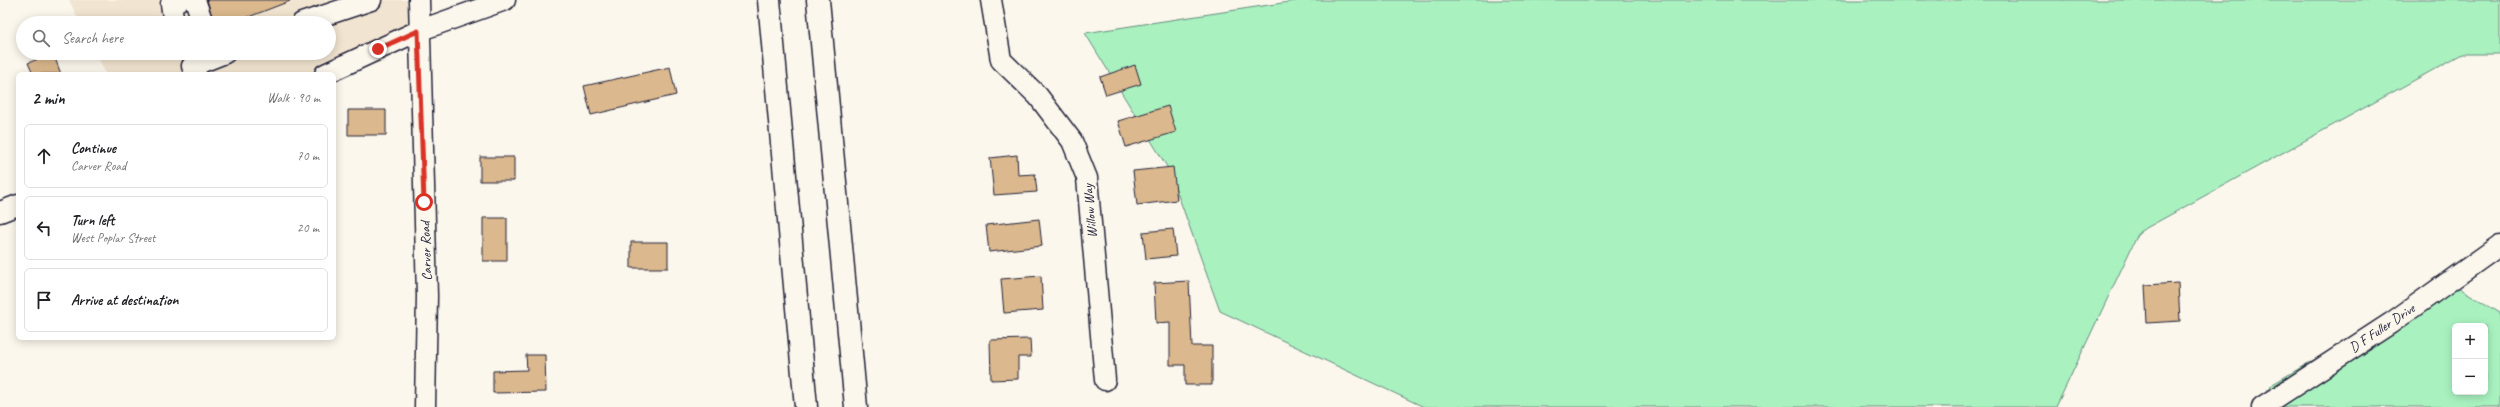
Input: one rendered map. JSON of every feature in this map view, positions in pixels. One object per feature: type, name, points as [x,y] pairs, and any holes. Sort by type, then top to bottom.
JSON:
[{"type":"highway","points":[[769,0],[806,407]]},
{"type":"highway","points":[[818,0],[856,407]]},
{"type":"street","points":[[173,16],[171,4],[178,0]]},
{"type":"street","points":[[195,0],[201,16]]},
{"type":"street","points":[[314,16],[331,6],[371,0]]},
{"type":"street","name":"Carver Road","points":[[419,0],[418,31],[427,296],[425,407]]},
{"type":"street","points":[[329,72],[418,31],[505,0]]},
{"type":"street","name":"Willow Way","points":[[990,0],[1001,60],[1038,96],[1072,141],[1087,178],[1105,380]]},
{"type":"street","points":[[0,212],[16,206]]},
{"type":"street","name":"D F Fuller Drive","points":[[2262,407],[2391,323],[2500,245]]},
{"type":"shaded area","points":[[69,0],[413,0],[411,26],[323,72],[105,72],[99,60],[336,60],[336,16],[77,16]]},
{"type":"green space","points":[[1302,0],[2500,0],[2500,54],[2462,54],[2139,232],[2056,407],[1424,407],[1220,311],[1169,170],[1085,33]]},
{"type":"green space","points":[[2448,281],[2500,313],[2500,407],[2258,407],[2271,385]]},
{"type":"building","points":[[207,0],[290,1],[251,16],[212,16]]},
{"type":"building","points":[[36,60],[56,60],[60,72],[32,72],[28,63]]},
{"type":"building","points":[[1135,65],[1141,84],[1106,95],[1100,77]]},
{"type":"building","points":[[670,67],[676,95],[591,115],[584,86]]},
{"type":"building","points":[[1168,106],[1176,132],[1126,147],[1118,121]]},
{"type":"building","points":[[348,110],[386,110],[386,135],[348,135]]},
{"type":"building","points":[[1017,155],[1018,175],[1035,174],[1037,192],[994,195],[990,158]]},
{"type":"building","points":[[480,157],[514,157],[514,181],[480,181]]},
{"type":"building","points":[[1173,167],[1177,200],[1137,205],[1133,171]]},
{"type":"building","points":[[483,218],[507,218],[507,261],[483,261]]},
{"type":"building","points":[[1039,219],[1042,246],[989,252],[986,225]]},
{"type":"building","points":[[1173,229],[1176,256],[1146,259],[1143,232]]},
{"type":"building","points":[[631,242],[668,242],[668,268],[631,268]]},
{"type":"building","points":[[1041,276],[1043,310],[1004,313],[1001,279]]},
{"type":"building","points":[[1189,281],[1192,346],[1212,346],[1212,385],[1185,385],[1185,365],[1170,365],[1170,322],[1156,323],[1154,283]]},
{"type":"building","points":[[2178,283],[2180,321],[2147,323],[2145,285]]},
{"type":"building","points":[[1030,339],[1031,357],[1018,357],[1018,379],[991,380],[990,340]]},
{"type":"building","points":[[526,355],[545,355],[546,392],[493,393],[493,371],[527,370]]},
{"type":"route","points":[[378,49],[418,31],[424,202]]}]
